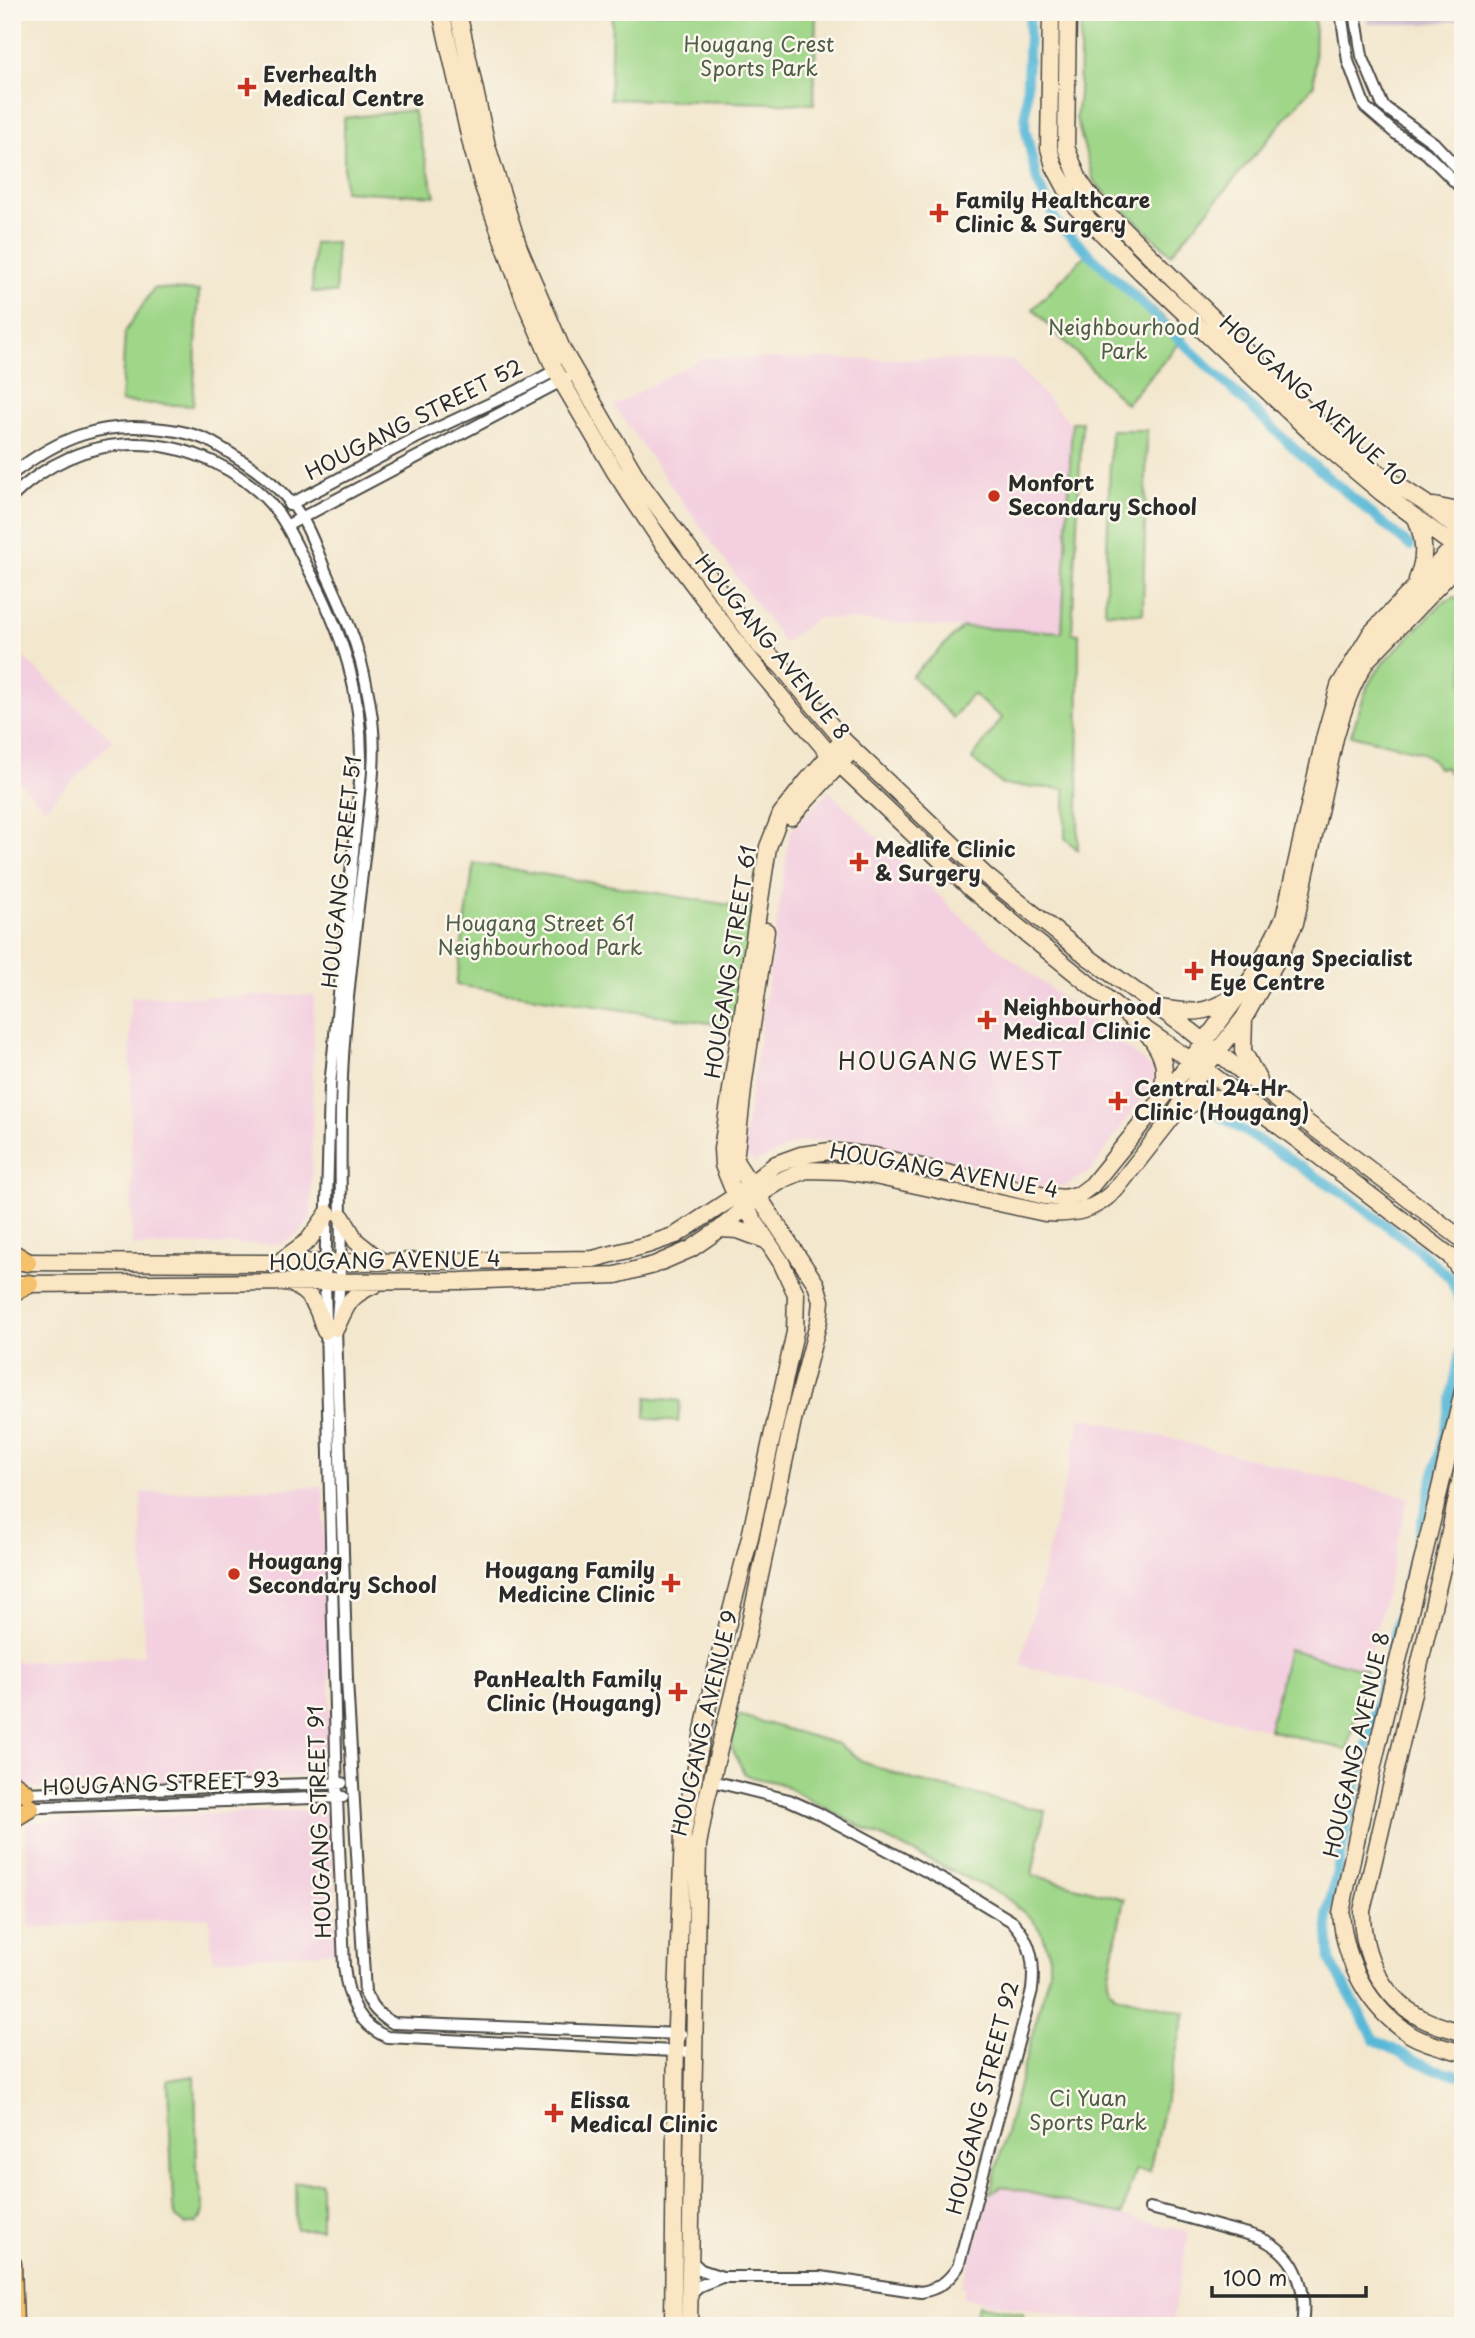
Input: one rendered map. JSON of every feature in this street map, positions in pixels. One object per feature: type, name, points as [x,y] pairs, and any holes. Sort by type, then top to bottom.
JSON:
[{"type":"main road","points":[[12,1819],[18,1797]]},
{"type":"main road","points":[[12,2264],[14,2326]]},
{"type":"street","name":"HOUGANG AVENUE 8","points":[[441,12],[471,148],[526,304],[565,372],[615,472],[661,541],[747,656],[835,759],[970,888],[1142,1027],[1198,1064],[1451,1256],[1463,1274]]},
{"type":"street","name":"HOUGANG AVENUE 8","points":[[458,12],[487,146],[519,248],[565,372],[646,492],[760,646],[782,667],[848,745],[986,876],[1088,957],[1211,1047],[1463,1240]]},
{"type":"street","name":"HOUGANG AVENUE 10","points":[[1051,12],[1049,148],[1054,166],[1076,207],[1320,441],[1416,518],[1461,542]]},
{"type":"street","name":"HOUGANG AVENUE 10","points":[[1068,12],[1066,147],[1079,180],[1090,196],[1328,432],[1377,471],[1425,503],[1461,542]]},
{"type":"street","points":[[1341,12],[1348,61],[1365,107],[1395,133],[1426,153],[1463,190]]},
{"type":"street","points":[[1355,12],[1362,57],[1383,106],[1434,143],[1463,174]]},
{"type":"street","name":"HOUGANG STREET 52","points":[[277,512],[416,438],[519,390],[565,372]]},
{"type":"street","name":"HOUGANG STREET 52","points":[[286,526],[565,372]]},
{"type":"street","name":"HOUGANG STREET 51","points":[[12,474],[38,454],[86,432],[106,428],[158,428],[204,438],[244,461],[292,503],[351,625],[365,677],[374,739],[374,768],[344,1043],[333,1281]]},
{"type":"street","name":"HOUGANG STREET 51","points":[[12,497],[42,472],[62,460],[108,446],[144,444],[176,447],[204,456],[231,472],[277,512],[335,624],[352,671],[362,739],[330,1086],[335,1215]]},
{"type":"street","points":[[1425,503],[1463,512]]},
{"type":"street","points":[[1415,586],[1424,562],[1423,537],[1416,518]]},
{"type":"street","name":"HOUGANG AVENUE 4","points":[[1211,1047],[1244,1018],[1295,923],[1332,706],[1339,686],[1371,633],[1461,542]]},
{"type":"street","name":"HOUGANG AVENUE 4","points":[[18,1287],[463,1281],[616,1275],[691,1250],[720,1229],[741,1202],[801,1155],[830,1151],[858,1153],[1045,1196],[1064,1198],[1080,1194],[1092,1185],[1162,1100],[1211,1047],[1284,918],[1342,712],[1357,675],[1367,660],[1463,561]]},
{"type":"street","points":[[1438,586],[1463,579]]},
{"type":"street","name":"HOUGANG STREET 61","points":[[741,1202],[722,1149],[768,847],[781,814],[807,780],[835,759],[848,745]]},
{"type":"street","points":[[1155,1007],[1189,1013],[1212,1010],[1240,994]]},
{"type":"street","points":[[1244,1018],[1243,1051],[1262,1087]]},
{"type":"street","points":[[1142,1027],[1159,1049],[1166,1067],[1162,1100]]},
{"type":"street","name":"HOUGANG AVENUE 4","points":[[774,1176],[806,1170],[844,1171],[1045,1213],[1068,1214],[1087,1210],[1106,1199],[1174,1115],[1198,1064]]},
{"type":"street","points":[[1174,1115],[1193,1102],[1207,1097],[1250,1104]]},
{"type":"street","points":[[729,1163],[774,1176],[773,1220]]},
{"type":"street","points":[[729,1163],[754,1191]]},
{"type":"street","points":[[709,1214],[729,1163]]},
{"type":"street","name":"HOUGANG AVENUE 9","points":[[689,2326],[698,1845],[747,1637],[793,1420],[819,1320],[821,1301],[816,1284],[754,1191]]},
{"type":"street","name":"HOUGANG AVENUE 4","points":[[17,1259],[278,1263],[593,1259],[676,1235],[709,1214],[741,1202]]},
{"type":"street","name":"HOUGANG AVENUE 9","points":[[673,2326],[676,2034],[682,1856],[688,1806],[712,1685],[750,1537],[795,1332],[796,1294],[781,1262],[741,1202]]},
{"type":"street","points":[[278,1263],[308,1241],[335,1215],[356,1241],[382,1262]]},
{"type":"street","points":[[720,1229],[738,1230],[765,1240]]},
{"type":"street","name":"HOUGANG STREET 91","points":[[333,1281],[330,1329],[337,1797],[346,1988],[360,2017],[379,2034],[406,2039],[694,2052]]},
{"type":"street","points":[[291,1283],[311,1296],[330,1329],[360,1290],[381,1281]]},
{"type":"street","name":"HOUGANG STREET 91","points":[[330,1329],[357,1871],[365,1993],[372,2008],[393,2023],[694,2035]]},
{"type":"street","name":"HOUGANG AVENUE 8","points":[[1463,1391],[1423,1563],[1369,1774],[1341,1913],[1342,1933],[1352,1966],[1368,1995],[1387,2017],[1413,2037],[1463,2053]]},
{"type":"street","name":"HOUGANG AVENUE 8","points":[[1463,1467],[1362,1912],[1362,1929],[1368,1959],[1382,1982],[1400,2002],[1421,2018],[1463,2033]]},
{"type":"street","points":[[1423,1563],[1442,1567]]},
{"type":"street","points":[[1387,1704],[1408,1708]]},
{"type":"street","name":"HOUGANG STREET 92","points":[[690,2260],[701,2270],[722,2277],[821,2277],[921,2292],[947,2283],[958,2267],[962,2254],[1034,1976],[1027,1940],[1013,1922],[952,1885],[789,1800],[695,1777]]},
{"type":"street","name":"HOUGANG STREET 93","points":[[18,1797],[352,1783]]},
{"type":"street","name":"HOUGANG STREET 93","points":[[18,1797],[353,1797]]},
{"type":"street","points":[[340,1871],[357,1871]]},
{"type":"street","points":[[1150,2208],[1266,2240],[1293,2265],[1300,2278],[1303,2298],[1302,2326]]},
{"type":"street","name":"HOUGANG STREET 92","points":[[689,2295],[699,2286],[722,2277]]},
{"type":"shaded area","points":[[1367,12],[1463,12],[1463,20],[1424,24],[1367,24]]},
{"type":"shaded area","points":[[702,358],[1012,360],[1071,424],[1063,632],[817,618],[784,643],[614,406]]},
{"type":"shaded area","points":[[12,647],[113,740],[45,808],[12,775]]},
{"type":"shaded area","points":[[829,791],[975,930],[1154,1070],[1154,1080],[1091,1171],[1065,1186],[1042,1187],[840,1139],[799,1142],[756,1162],[742,1155],[790,832]]},
{"type":"shaded area","points":[[314,995],[311,1219],[299,1233],[282,1244],[132,1246],[130,997]]},
{"type":"shaded area","points":[[1081,1417],[1409,1497],[1347,1750],[1020,1665]]},
{"type":"shaded area","name":"Hougang Secondary School","points":[[321,1487],[332,1761],[326,1771],[317,1776],[24,1789],[16,1781],[13,1662],[144,1656],[141,1493]]},
{"type":"shaded area","points":[[330,1809],[338,1951],[213,1960],[209,1917],[30,1928],[26,1822]]},
{"type":"shaded area","points":[[1002,2186],[1189,2232],[1171,2326],[1110,2326],[962,2298],[965,2288],[961,2285],[990,2193]]},
{"type":"green space","name":"Hougang Crest Sports Park","points":[[612,12],[816,12],[814,104],[610,99]]},
{"type":"green space","points":[[1081,12],[1315,12],[1314,85],[1171,254],[1094,182],[1076,118]]},
{"type":"green space","points":[[413,110],[435,196],[344,191],[344,118]]},
{"type":"green space","points":[[336,242],[336,293],[312,292],[314,243]]},
{"type":"green space","name":"Neighbourhood Park","points":[[1090,250],[1185,337],[1126,404],[1033,309]]},
{"type":"green space","points":[[154,288],[199,291],[193,406],[121,402],[125,332]]},
{"type":"green space","points":[[1072,422],[1082,422],[1072,633],[1079,634],[1078,850],[1065,838],[1065,789],[1003,785],[972,759],[1002,718],[972,694],[953,718],[912,676],[963,627],[1062,632]]},
{"type":"green space","points":[[1111,430],[1147,430],[1143,614],[1105,612]]},
{"type":"green space","points":[[1455,597],[1463,602],[1463,792],[1445,767],[1438,768],[1433,760],[1421,752],[1351,735],[1368,685],[1383,663],[1443,602]]},
{"type":"green space","name":"Hougang Street 61 Neighbourhood Park","points":[[474,863],[754,909],[737,1027],[456,985]]},
{"type":"green space","points":[[647,1397],[680,1401],[678,1422],[645,1418]]},
{"type":"green space","points":[[1288,1649],[1367,1670],[1347,1750],[1269,1730]]},
{"type":"green space","name":"Ci Yuan Sports Park","points":[[738,1715],[838,1744],[862,1761],[910,1779],[1045,1811],[1032,1875],[1124,1899],[1108,1979],[1109,1988],[1115,1995],[1185,2013],[1149,2172],[1135,2170],[1122,2215],[1002,2186],[990,2193],[1049,1972],[1049,1954],[1043,1935],[1032,1919],[1004,1896],[857,1825],[779,1783],[744,1773],[731,1746]]},
{"type":"green space","points":[[195,2076],[197,2169],[204,2210],[197,2223],[186,2225],[176,2218],[173,2207],[168,2080]]},
{"type":"green space","points":[[321,2182],[321,2229],[296,2229],[295,2183]]},
{"type":"green space","points":[[978,2305],[1023,2313],[1023,2326],[973,2326]]},
{"type":"waterway","points":[[1030,12],[1025,127],[1037,181],[1057,223],[1298,452],[1410,546]]},
{"type":"waterway","points":[[1210,1110],[1349,1197],[1414,1246],[1450,1278],[1463,1308]]},
{"type":"waterway","points":[[1463,1338],[1444,1434],[1327,1915],[1330,1960],[1375,2040],[1431,2068],[1463,2076]]},
{"type":"place","name":"Everhealth Medical Centre","points":[[247,87]]},
{"type":"place","name":"Family Healthcare Clinic & Surgery","points":[[939,213]]},
{"type":"place","name":"Monfort Secondary School","points":[[994,496]]},
{"type":"place","name":"Medlife Clinic & Surgery","points":[[859,862]]},
{"type":"place","name":"Hougang Specialist Eye Centre","points":[[1194,971]]},
{"type":"place","name":"Neighbourhood Medical Clinic","points":[[987,1020]]},
{"type":"place","name":"Central 24-Hr Clinic (Hougang)","points":[[1118,1101]]},
{"type":"place","name":"Hougang Secondary School","points":[[234,1574]]},
{"type":"place","name":"Hougang Family Medicine Clinic","points":[[671,1583]]},
{"type":"place","name":"PanHealth Family Clinic (Hougang)","points":[[678,1692]]},
{"type":"place","name":"Elissa Medical Clinic","points":[[554,2113]]},
{"type":"district","name":"HOUGANG WEST","points":[[951,1062]]}]
